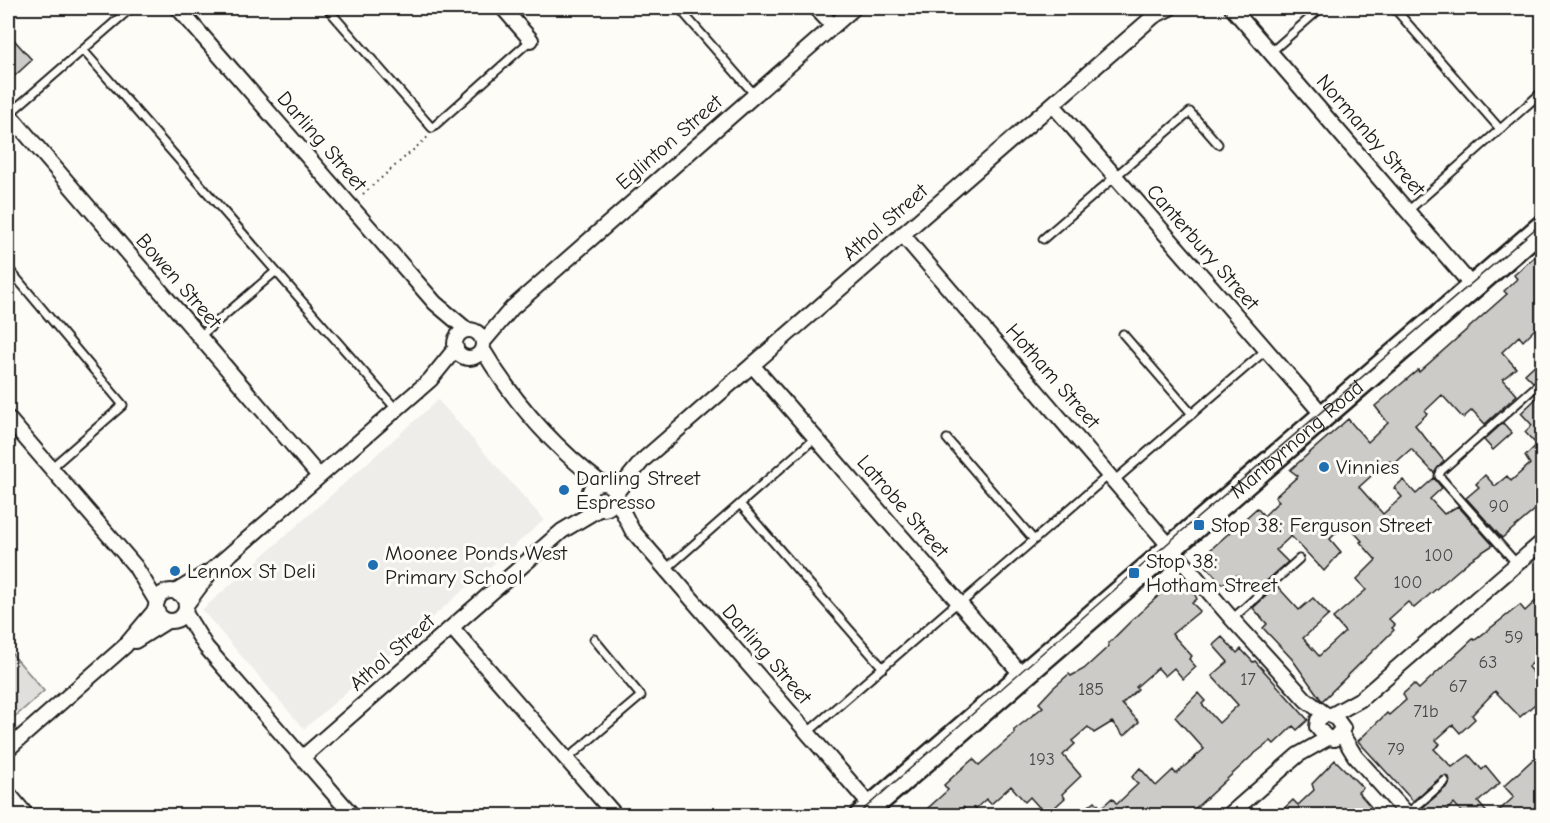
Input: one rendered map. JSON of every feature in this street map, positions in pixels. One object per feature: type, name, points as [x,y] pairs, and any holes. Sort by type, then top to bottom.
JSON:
[{"type":"main road","name":"Maribyrnong Road","points":[[866,811],[1542,227]]},
{"type":"street","name":"Darling Street","points":[[178,8],[463,337]]},
{"type":"street","points":[[503,8],[531,40]]},
{"type":"street","points":[[816,8],[833,26]]},
{"type":"street","name":"Eglinton Street","points":[[8,748],[125,646],[178,615],[212,570],[430,380],[476,352],[512,308],[854,8]]},
{"type":"street","name":"Athol Street","points":[[615,496],[643,460],[1053,105],[1156,12],[1170,8]]},
{"type":"street","name":"Normanby Street","points":[[1233,9],[1473,286]]},
{"type":"street","name":"Canterbury Street","points":[[1053,105],[1323,415]]},
{"type":"street","name":"Bowen Street","points":[[8,114],[319,476]]},
{"type":"street","name":"Hotham Street","points":[[902,234],[1113,477],[1232,619],[1323,719]]},
{"type":"street","name":"Eglinton Street","points":[[430,380],[463,337],[512,308]]},
{"type":"street","points":[[480,334],[476,352],[460,355],[463,337],[480,334]]},
{"type":"street","points":[[476,352],[568,457],[592,505],[600,510],[612,505],[615,496],[612,487],[568,457]]},
{"type":"street","name":"Latrobe Street","points":[[752,365],[1022,675]]},
{"type":"street","points":[[8,418],[135,566],[160,617],[178,615]]},
{"type":"street","name":"Athol Street","points":[[603,483],[643,460]]},
{"type":"street","points":[[589,495],[593,486],[603,483]]},
{"type":"street","name":"Athol Street","points":[[303,757],[562,531],[589,495]]},
{"type":"street","name":"Darling Street","points":[[615,496],[632,530],[807,733],[866,811]]},
{"type":"street","name":"Darling Street","points":[[600,510],[632,530]]},
{"type":"street","name":"Athol Street","points":[[562,531],[600,510]]},
{"type":"street","points":[[1298,755],[1323,719],[1361,699],[1542,542]]},
{"type":"street","points":[[135,566],[171,592],[183,597],[178,615]]},
{"type":"street","name":"Eglinton Street","points":[[171,592],[212,570]]},
{"type":"street","points":[[156,606],[161,595],[171,592]]},
{"type":"street","name":"Eglinton Street","points":[[125,646],[156,606]]},
{"type":"street","points":[[178,615],[353,816]]},
{"type":"street","points":[[452,628],[616,816]]},
{"type":"street","points":[[1228,816],[1298,755],[1336,734],[1361,699]]},
{"type":"street","points":[[1323,719],[1408,815]]},
{"type":"street","points":[[1323,719],[1336,734]]},
{"type":"street","points":[[8,793],[27,816]]},
{"type":"lane","points":[[8,114],[131,8]]},
{"type":"lane","points":[[327,8],[432,128],[531,40]]},
{"type":"lane","points":[[679,8],[755,95]]},
{"type":"lane","points":[[1270,53],[1321,8]]},
{"type":"lane","points":[[1394,8],[1500,129]]},
{"type":"lane","points":[[83,50],[274,272],[396,409]]},
{"type":"lane","points":[[1409,210],[1542,92]]},
{"type":"lane","points":[[1043,239],[1190,112],[1218,144]]},
{"type":"lane","points":[[8,268],[123,405],[51,468]]},
{"type":"lane","points":[[199,337],[274,272]]},
{"type":"lane","points":[[1123,334],[1192,414]]},
{"type":"lane","points":[[807,733],[1034,540],[1192,414],[1266,351]]},
{"type":"lane","points":[[1517,564],[1439,476],[1441,471],[1542,381]]},
{"type":"lane","points":[[666,569],[816,438]]},
{"type":"lane","points":[[947,439],[1034,540]]},
{"type":"lane","points":[[740,504],[883,668]]},
{"type":"lane","points":[[1232,619],[1299,559]]},
{"type":"lane","points":[[567,759],[641,696],[594,639]]},
{"type":"lane","points":[[1408,815],[1445,781]]},
{"type":"path","points":[[363,194],[430,135],[432,128]]},
{"type":"shaded area","name":"Moonee Ponds West Primary School","points":[[438,400],[544,520],[304,729],[202,610]]},
{"type":"shaded area","points":[[8,649],[44,691],[8,723]]},
{"type":"building","points":[[8,33],[32,60],[8,82]]},
{"type":"building","points":[[1542,250],[1542,322],[1523,341],[1519,336],[1502,352],[1516,368],[1503,379],[1517,395],[1485,424],[1472,410],[1463,418],[1442,395],[1425,411],[1427,414],[1415,425],[1444,461],[1434,473],[1411,449],[1393,465],[1389,460],[1359,487],[1383,514],[1402,497],[1394,488],[1403,480],[1416,494],[1434,478],[1442,488],[1430,499],[1444,514],[1458,506],[1493,545],[1470,560],[1414,608],[1408,602],[1389,619],[1395,625],[1392,628],[1394,630],[1322,701],[1292,659],[1263,628],[1267,624],[1253,608],[1277,586],[1299,610],[1313,598],[1329,615],[1303,638],[1319,656],[1345,632],[1333,618],[1366,590],[1357,579],[1376,560],[1360,542],[1362,541],[1346,523],[1330,539],[1341,552],[1324,571],[1291,536],[1276,550],[1288,562],[1254,592],[1238,575],[1222,584],[1200,559],[1257,508],[1264,516],[1279,501],[1275,497],[1298,476],[1290,470],[1348,419],[1368,442],[1388,423],[1375,406],[1418,370],[1419,372],[1507,294],[1504,291],[1517,279],[1514,275]]},
{"type":"building","points":[[1542,358],[1542,376],[1533,382],[1525,374]]},
{"type":"building","points":[[1542,393],[1542,437],[1541,435],[1534,442],[1525,432],[1532,425],[1521,413]]},
{"type":"building","points":[[1503,423],[1512,433],[1493,450],[1484,440]]},
{"type":"building","points":[[1542,440],[1542,504],[1502,538],[1466,498],[1479,487],[1476,484],[1485,475],[1495,486],[1507,476],[1511,481],[1530,464],[1525,456]]},
{"type":"building","points":[[1178,578],[1194,593],[1197,599],[1192,603],[1200,611],[1172,634],[1192,656],[1189,659],[1196,667],[1183,679],[1174,668],[1165,676],[1158,668],[1136,687],[1138,689],[1122,704],[1139,722],[1124,736],[1112,722],[1094,733],[1088,727],[1072,741],[1075,744],[1063,755],[1081,776],[1062,794],[1065,798],[1054,808],[1060,816],[1047,816],[1030,797],[1025,802],[1011,786],[991,804],[986,799],[970,814],[963,807],[954,816],[919,816],[948,790],[944,785],[957,773],[973,759],[979,765],[1014,734],[1014,730],[1043,707],[1039,703],[1053,688],[1069,674],[1071,676],[1084,669],[1133,619]]},
{"type":"building","points":[[1542,595],[1542,655],[1528,667],[1542,683],[1542,698],[1520,717],[1495,691],[1472,715],[1475,719],[1460,733],[1453,725],[1436,740],[1440,744],[1434,749],[1452,767],[1469,755],[1482,770],[1486,766],[1500,783],[1478,802],[1490,816],[1465,816],[1454,803],[1441,816],[1426,816],[1421,809],[1449,785],[1449,777],[1441,777],[1413,801],[1358,741],[1387,713],[1389,715],[1406,700],[1403,694],[1414,684],[1419,689],[1473,639],[1475,640],[1520,605],[1525,611]]},
{"type":"building","points":[[1222,637],[1237,653],[1241,649],[1253,662],[1255,661],[1308,720],[1297,730],[1293,726],[1274,744],[1271,741],[1254,754],[1187,816],[1091,816],[1085,809],[1095,801],[1101,808],[1112,798],[1117,804],[1138,784],[1132,777],[1140,768],[1156,786],[1173,770],[1176,774],[1204,749],[1175,717],[1198,693],[1205,701],[1202,704],[1219,723],[1238,705],[1212,676],[1228,662],[1213,645]]},
{"type":"building","points":[[1542,751],[1542,816],[1493,816],[1514,797],[1504,786]]},
{"type":"building","points":[[1335,760],[1363,788],[1358,792],[1379,816],[1276,816],[1293,800],[1298,805],[1314,790],[1312,784]]},
{"type":"tram line","points":[[856,816],[1168,543],[1542,223]]},
{"type":"place","name":"Vinnies","points":[[1324,467]]},
{"type":"place","name":"Darling Street Espresso","points":[[564,490]]},
{"type":"place","name":"Stop 38: Ferguson Street","points":[[1199,525]]},
{"type":"place","name":"Moonee Ponds West Primary School","points":[[373,565]]},
{"type":"place","name":"Lennox St Deli","points":[[175,571]]},
{"type":"place","name":"Stop 38: Hotham Street","points":[[1134,573]]}]
